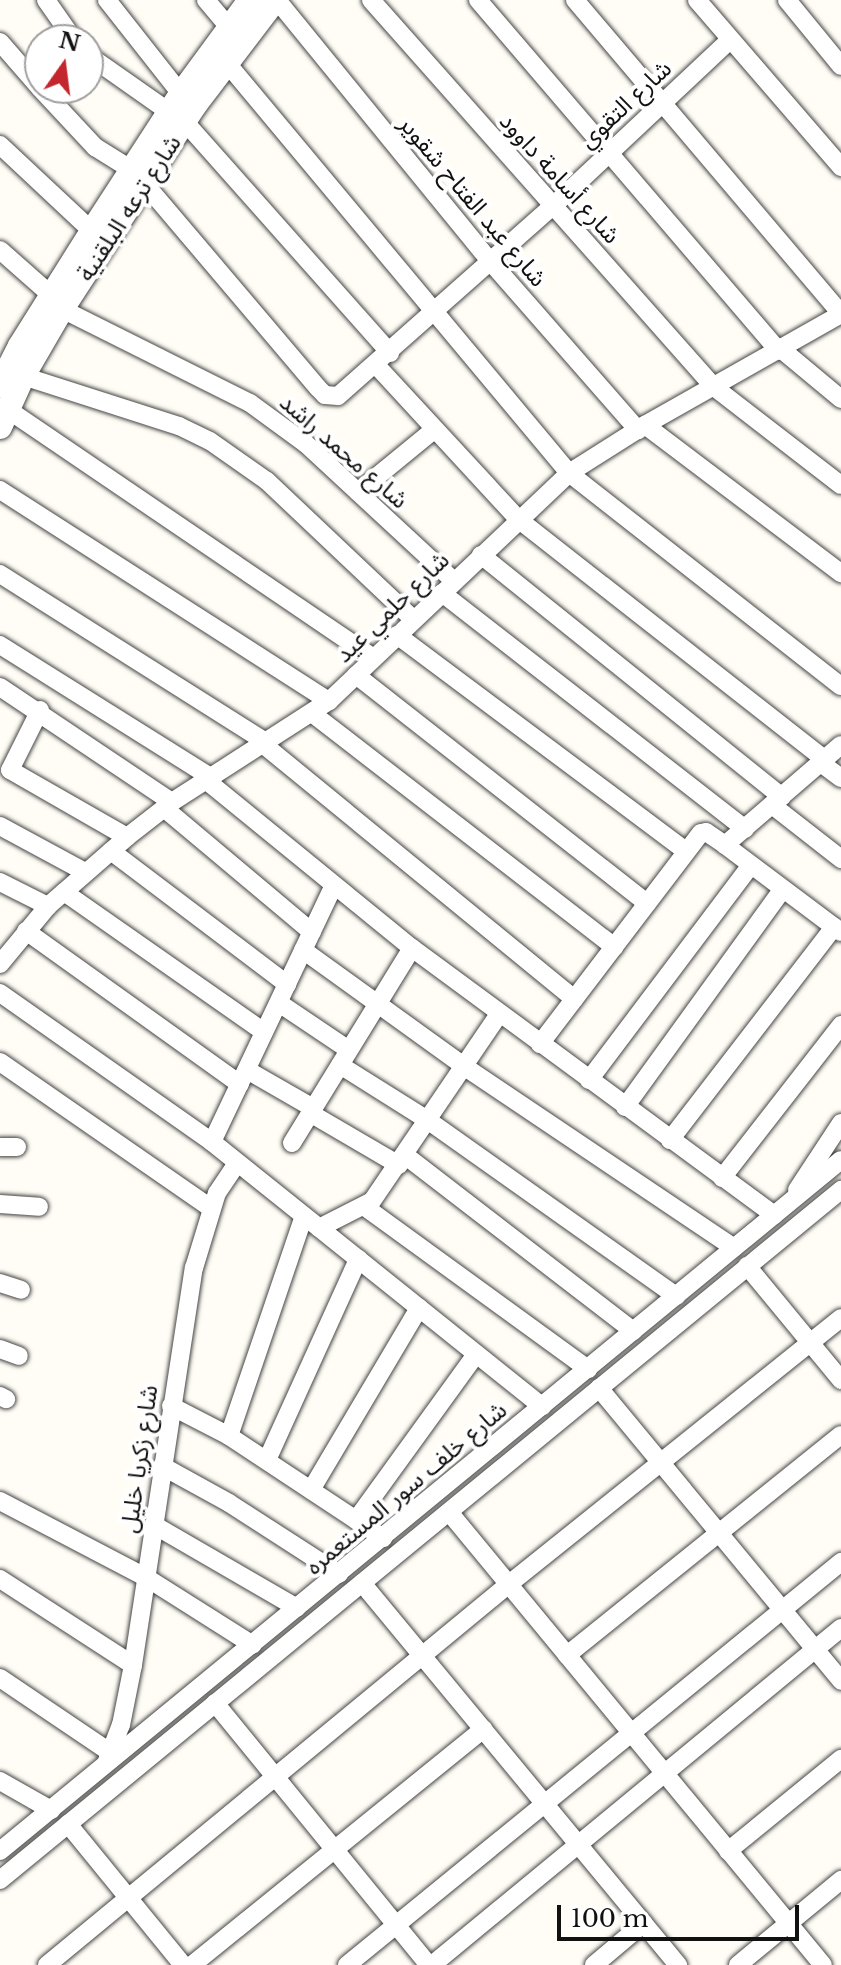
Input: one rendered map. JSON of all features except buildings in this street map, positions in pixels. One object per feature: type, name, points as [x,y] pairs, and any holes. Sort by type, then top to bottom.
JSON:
[{"type":"street","points":[[46,0],[63,24]]},
{"type":"street","points":[[107,0],[178,109],[383,359],[435,429],[518,519],[841,778]]},
{"type":"street","points":[[206,0],[228,26]]},
{"type":"street","name":"شارع ترعه البلقنية","points":[[4,418],[7,377],[138,177],[228,26],[250,0]]},
{"type":"street","name":"شارع ترعه البلقنية","points":[[178,109],[226,62],[276,0]]},
{"type":"street","name":"شارع عبد الفتاح شقوير","points":[[276,0],[490,261],[642,427],[841,573]]},
{"type":"street","name":"شارع أسامة داوود","points":[[371,0],[714,387],[841,485]]},
{"type":"street","points":[[478,0],[780,350],[841,399]]},
{"type":"street","points":[[575,0],[664,101],[841,314]]},
{"type":"street","points":[[697,0],[729,41],[839,161]]},
{"type":"street","points":[[787,0],[841,66]]},
{"type":"street","name":"شارع التقوي","points":[[138,177],[325,395],[344,393],[553,206],[729,41]]},
{"type":"street","points":[[0,42],[24,70]]},
{"type":"street","points":[[226,62],[569,473],[841,686]]},
{"type":"street","points":[[104,65],[178,109]]},
{"type":"street","points":[[54,104],[87,140],[138,177]]},
{"type":"street","points":[[0,145],[92,231]]},
{"type":"street","name":"شارع ترعه البلقنية","points":[[56,302],[92,231],[138,177]]},
{"type":"street","name":"شارع محمد راشد","points":[[0,250],[56,302],[250,403],[306,444],[358,492],[448,587],[745,829]]},
{"type":"street","name":"شارع حلمي عيد","points":[[0,964],[48,906],[127,837],[168,805],[329,701],[569,473],[642,427],[841,314]]},
{"type":"street","points":[[7,377],[179,426],[220,447],[267,481],[414,620]]},
{"type":"street","points":[[4,418],[373,658]]},
{"type":"street","points":[[358,492],[435,429]]},
{"type":"street","points":[[0,490],[329,701]]},
{"type":"street","points":[[481,555],[777,801],[841,859]]},
{"type":"street","points":[[0,574],[266,744],[574,999]]},
{"type":"street","points":[[397,635],[686,851]]},
{"type":"street","points":[[0,645],[210,780],[412,948],[774,1215]]},
{"type":"street","points":[[356,675],[647,903]]},
{"type":"street","points":[[0,687],[40,710],[168,805],[312,932]]},
{"type":"street","points":[[40,710],[10,770],[127,837]]},
{"type":"street","points":[[313,714],[614,947]]},
{"type":"street","points":[[725,845],[841,745]]},
{"type":"street","points":[[0,826],[85,872]]},
{"type":"street","points":[[540,1044],[704,831],[725,845],[838,929],[670,1140]]},
{"type":"street","points":[[111,851],[287,984]]},
{"type":"street","points":[[589,1080],[751,865]]},
{"type":"street","points":[[0,882],[48,906]]},
{"type":"street","points":[[212,1142],[334,885]]},
{"type":"street","points":[[625,1107],[783,889]]},
{"type":"street","points":[[64,892],[264,1032]]},
{"type":"street","points":[[26,931],[244,1077],[402,1160],[633,1331]]},
{"type":"street","points":[[292,1143],[412,948]]},
{"type":"street","points":[[303,950],[465,1067],[734,1248]]},
{"type":"street","points":[[0,993],[212,1142],[542,1406]]},
{"type":"street","points":[[279,1003],[344,1058],[429,1121],[676,1296]]},
{"type":"street","points":[[319,1228],[365,1207],[402,1160],[499,1014]]},
{"type":"street","points":[[722,1178],[841,1025]]},
{"type":"street","points":[[0,1062],[211,1208]]},
{"type":"street","points":[[789,1203],[841,1123]]},
{"type":"street","name":"شارع خلف سور المستعمره","points":[[0,1851],[841,1160]]},
{"type":"street","name":"شارع زكريا خليل","points":[[108,1760],[121,1725],[133,1665],[183,1320],[211,1208],[237,1163]]},
{"type":"street","points":[[0,1880],[841,1190]]},
{"type":"street","points":[[0,1204],[39,1207]]},
{"type":"street","points":[[365,1207],[588,1369]]},
{"type":"street","points":[[229,1436],[304,1216]]},
{"type":"street","points":[[267,1460],[358,1259]]},
{"type":"street","points":[[747,1266],[841,1380]]},
{"type":"street","points":[[0,1283],[21,1290]]},
{"type":"street","points":[[311,1490],[419,1308]]},
{"type":"street","points":[[47,1965],[509,1584],[841,1318]]},
{"type":"street","points":[[0,1349],[19,1356]]},
{"type":"street","points":[[356,1520],[476,1354]]},
{"type":"street","points":[[599,1388],[841,1681]]},
{"type":"street","points":[[171,1406],[229,1436],[383,1538]]},
{"type":"street","points":[[567,1655],[841,1435]]},
{"type":"street","points":[[162,1466],[229,1503],[339,1574]]},
{"type":"street","points":[[0,1501],[147,1578],[253,1645]]},
{"type":"street","points":[[449,1512],[823,1965]]},
{"type":"street","points":[[154,1525],[297,1608]]},
{"type":"street","points":[[347,1965],[841,1562]]},
{"type":"street","points":[[0,1579],[133,1665]]},
{"type":"street","points":[[362,1583],[678,1965]]},
{"type":"street","points":[[215,1703],[431,1965],[841,1628]]},
{"type":"street","points":[[0,1678],[108,1760]]},
{"type":"street","points":[[192,1965],[483,1729]]},
{"type":"street","points":[[728,1851],[841,1759]]},
{"type":"street","points":[[0,1781],[51,1810]]},
{"type":"street","points":[[68,1824],[183,1965]]},
{"type":"street","points":[[738,1965],[841,1880]]},
{"type":"street","points":[[594,1965],[644,1923]]}]
